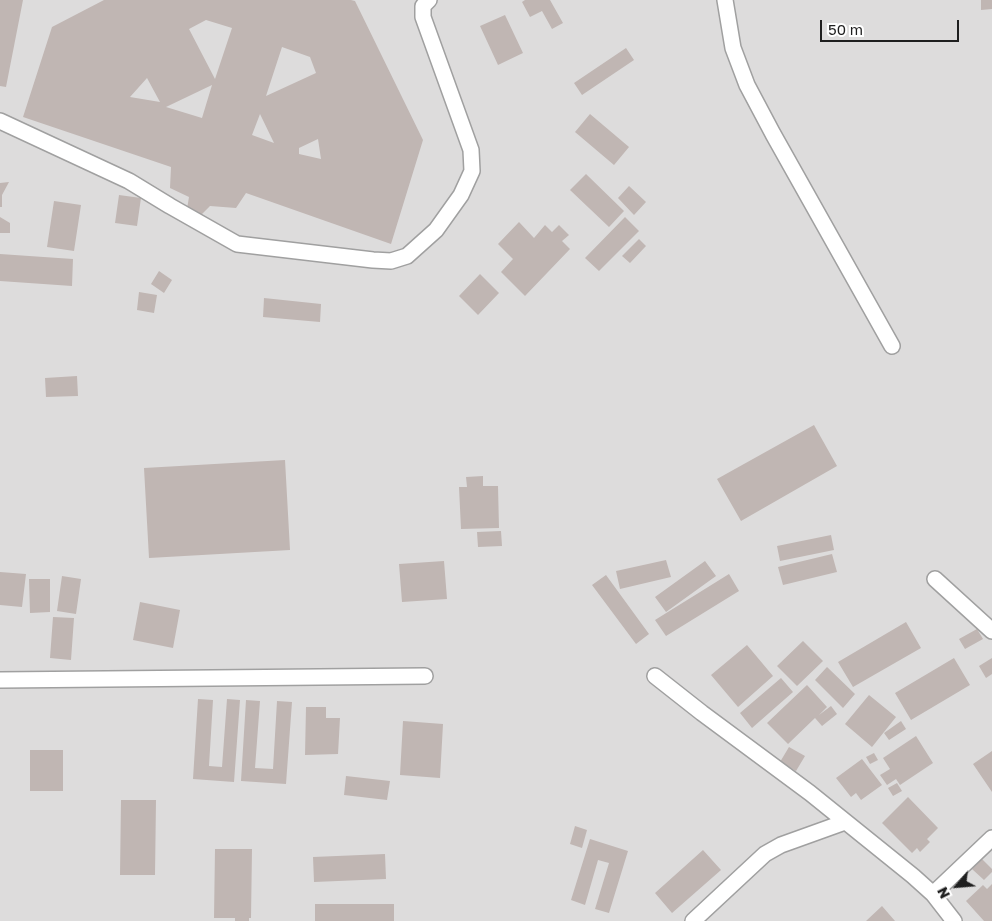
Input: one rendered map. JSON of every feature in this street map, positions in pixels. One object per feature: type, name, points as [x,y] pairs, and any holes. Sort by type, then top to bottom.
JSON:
[{"type":"street","points":[[0,121],[129,181],[237,244],[373,260],[391,260],[407,256],[436,230],[461,195],[472,171],[471,150],[423,17],[423,6],[429,0]]},
{"type":"street","points":[[725,0],[733,48],[747,85],[772,134],[892,346]]},
{"type":"street","points":[[935,578],[992,631]]},
{"type":"street","points":[[0,680],[425,676]]},
{"type":"street","points":[[655,676],[810,793],[913,876],[933,894],[954,921]]},
{"type":"street","points":[[693,921],[765,854],[781,845],[846,822]]},
{"type":"street","points":[[933,894],[992,838]]},
{"type":"shaded area","points":[[0,0],[992,0],[992,921],[0,921]]},
{"type":"building","points":[[0,0],[23,0],[6,87],[0,86]]},
{"type":"building","points":[[104,0],[355,1],[423,140],[391,244],[246,193],[236,208],[210,206],[201,215],[187,209],[189,197],[170,188],[171,167],[23,117],[52,27]],"holes":[[[206,20],[232,28],[215,79],[189,29]],[[282,47],[310,57],[316,73],[266,96]],[[147,78],[160,102],[130,97]],[[212,85],[202,118],[166,107]],[[260,114],[274,143],[252,135]],[[318,139],[321,159],[299,154],[299,148]]]},
{"type":"building","points":[[525,0],[550,0],[563,23],[552,29],[542,11],[530,17],[522,2]]},
{"type":"building","points":[[981,0],[992,0],[992,9],[981,10]]},
{"type":"building","points":[[505,15],[523,53],[498,65],[480,26]]},
{"type":"building","points":[[626,48],[634,60],[582,95],[574,83]]},
{"type":"building","points":[[590,114],[629,147],[614,165],[575,132]]},
{"type":"building","points":[[586,174],[624,211],[609,227],[570,190]]},
{"type":"building","points":[[9,182],[2,195],[2,207],[0,207],[0,183]]},
{"type":"building","points":[[629,186],[646,202],[634,215],[618,198]]},
{"type":"building","points":[[119,195],[141,198],[137,226],[115,223]]},
{"type":"building","points":[[54,201],[81,205],[74,251],[47,247]]},
{"type":"building","points":[[0,217],[10,223],[10,233],[0,233]]},
{"type":"building","points":[[625,217],[639,231],[599,271],[585,258]]},
{"type":"building","points":[[519,222],[534,238],[545,225],[552,232],[559,225],[569,235],[562,241],[570,249],[525,296],[501,272],[513,259],[498,244]]},
{"type":"building","points":[[639,239],[646,246],[630,263],[622,256]]},
{"type":"building","points":[[0,254],[73,259],[72,286],[0,281]]},
{"type":"building","points":[[159,271],[172,280],[164,293],[151,284]]},
{"type":"building","points":[[480,274],[499,293],[478,315],[459,296]]},
{"type":"building","points":[[139,292],[157,295],[154,313],[137,310]]},
{"type":"building","points":[[264,298],[321,304],[320,322],[263,317]]},
{"type":"building","points":[[77,376],[78,396],[46,397],[45,378]]},
{"type":"building","points":[[814,425],[837,466],[741,521],[717,479]]},
{"type":"building","points":[[285,460],[290,550],[149,558],[144,468]]},
{"type":"building","points":[[483,476],[483,486],[498,486],[499,528],[461,529],[459,487],[467,487],[466,477]]},
{"type":"building","points":[[501,531],[502,546],[478,547],[477,532]]},
{"type":"building","points":[[831,535],[834,550],[780,561],[777,546]]},
{"type":"building","points":[[832,554],[837,572],[783,585],[778,567]]},
{"type":"building","points":[[666,560],[671,577],[620,589],[616,571]]},
{"type":"building","points":[[444,561],[447,599],[402,602],[399,564]]},
{"type":"building","points":[[705,561],[716,576],[666,612],[655,597]]},
{"type":"building","points":[[0,572],[26,574],[22,607],[0,605]]},
{"type":"building","points":[[729,574],[739,591],[666,636],[655,620]]},
{"type":"building","points":[[606,575],[649,634],[636,644],[592,585]]},
{"type":"building","points":[[62,576],[81,579],[76,614],[57,611]]},
{"type":"building","points":[[29,579],[50,579],[50,612],[30,613]]},
{"type":"building","points":[[140,602],[180,610],[173,648],[133,640]]},
{"type":"building","points":[[53,617],[74,618],[71,660],[50,658]]},
{"type":"building","points":[[906,622],[921,648],[853,687],[838,662]]},
{"type":"building","points":[[977,629],[983,639],[965,649],[959,639]]},
{"type":"building","points":[[803,641],[823,661],[797,686],[777,666]]},
{"type":"building","points":[[747,645],[773,676],[738,707],[711,675]]},
{"type":"building","points":[[954,658],[970,685],[911,720],[895,693]]},
{"type":"building","points":[[992,658],[992,674],[986,678],[979,666]]},
{"type":"building","points":[[827,667],[855,694],[843,708],[815,680]]},
{"type":"building","points":[[781,678],[793,692],[752,728],[740,713]]},
{"type":"building","points":[[807,685],[827,707],[819,715],[831,706],[837,714],[822,726],[815,718],[788,744],[767,723]]},
{"type":"building","points":[[869,695],[896,717],[872,747],[845,724]]},
{"type":"building","points":[[198,699],[213,700],[209,766],[222,767],[227,699],[240,700],[234,782],[193,779]]},
{"type":"building","points":[[246,700],[260,701],[255,768],[273,769],[277,701],[292,702],[286,784],[241,781]]},
{"type":"building","points":[[306,707],[326,707],[326,718],[340,718],[338,754],[305,755]]},
{"type":"building","points":[[403,721],[443,724],[440,778],[400,775]]},
{"type":"building","points":[[901,721],[906,729],[889,740],[884,733]]},
{"type":"building","points":[[916,736],[933,763],[900,785],[896,779],[887,785],[880,775],[890,769],[883,758]]},
{"type":"building","points":[[789,747],[805,756],[796,771],[780,762]]},
{"type":"building","points":[[30,750],[63,750],[63,791],[30,791]]},
{"type":"building","points":[[992,751],[992,792],[973,764]]},
{"type":"building","points":[[874,753],[878,760],[870,764],[866,757]]},
{"type":"building","points":[[862,759],[882,785],[861,800],[856,793],[851,797],[836,778]]},
{"type":"building","points":[[346,776],[390,781],[387,800],[344,795]]},
{"type":"building","points":[[897,783],[902,791],[893,796],[888,788]]},
{"type":"building","points":[[908,797],[938,828],[927,839],[930,842],[920,852],[917,848],[912,853],[882,823]]},
{"type":"building","points":[[121,800],[156,800],[155,875],[120,875]]},
{"type":"building","points":[[575,826],[587,830],[582,848],[570,844]]},
{"type":"building","points":[[590,839],[628,851],[609,913],[595,909],[609,863],[598,860],[585,905],[571,900]]},
{"type":"building","points":[[215,849],[252,849],[251,918],[249,918],[249,921],[235,921],[235,918],[214,918]]},
{"type":"building","points":[[703,850],[721,870],[672,913],[655,893]]},
{"type":"building","points":[[385,854],[386,879],[314,882],[313,857]]},
{"type":"building","points":[[982,859],[992,869],[992,872],[984,880],[972,869]]},
{"type":"building","points":[[992,884],[992,921],[984,921],[966,901],[983,885],[987,889]]},
{"type":"building","points":[[315,904],[394,904],[394,921],[315,921]]},
{"type":"building","points":[[882,906],[895,921],[866,921]]}]
